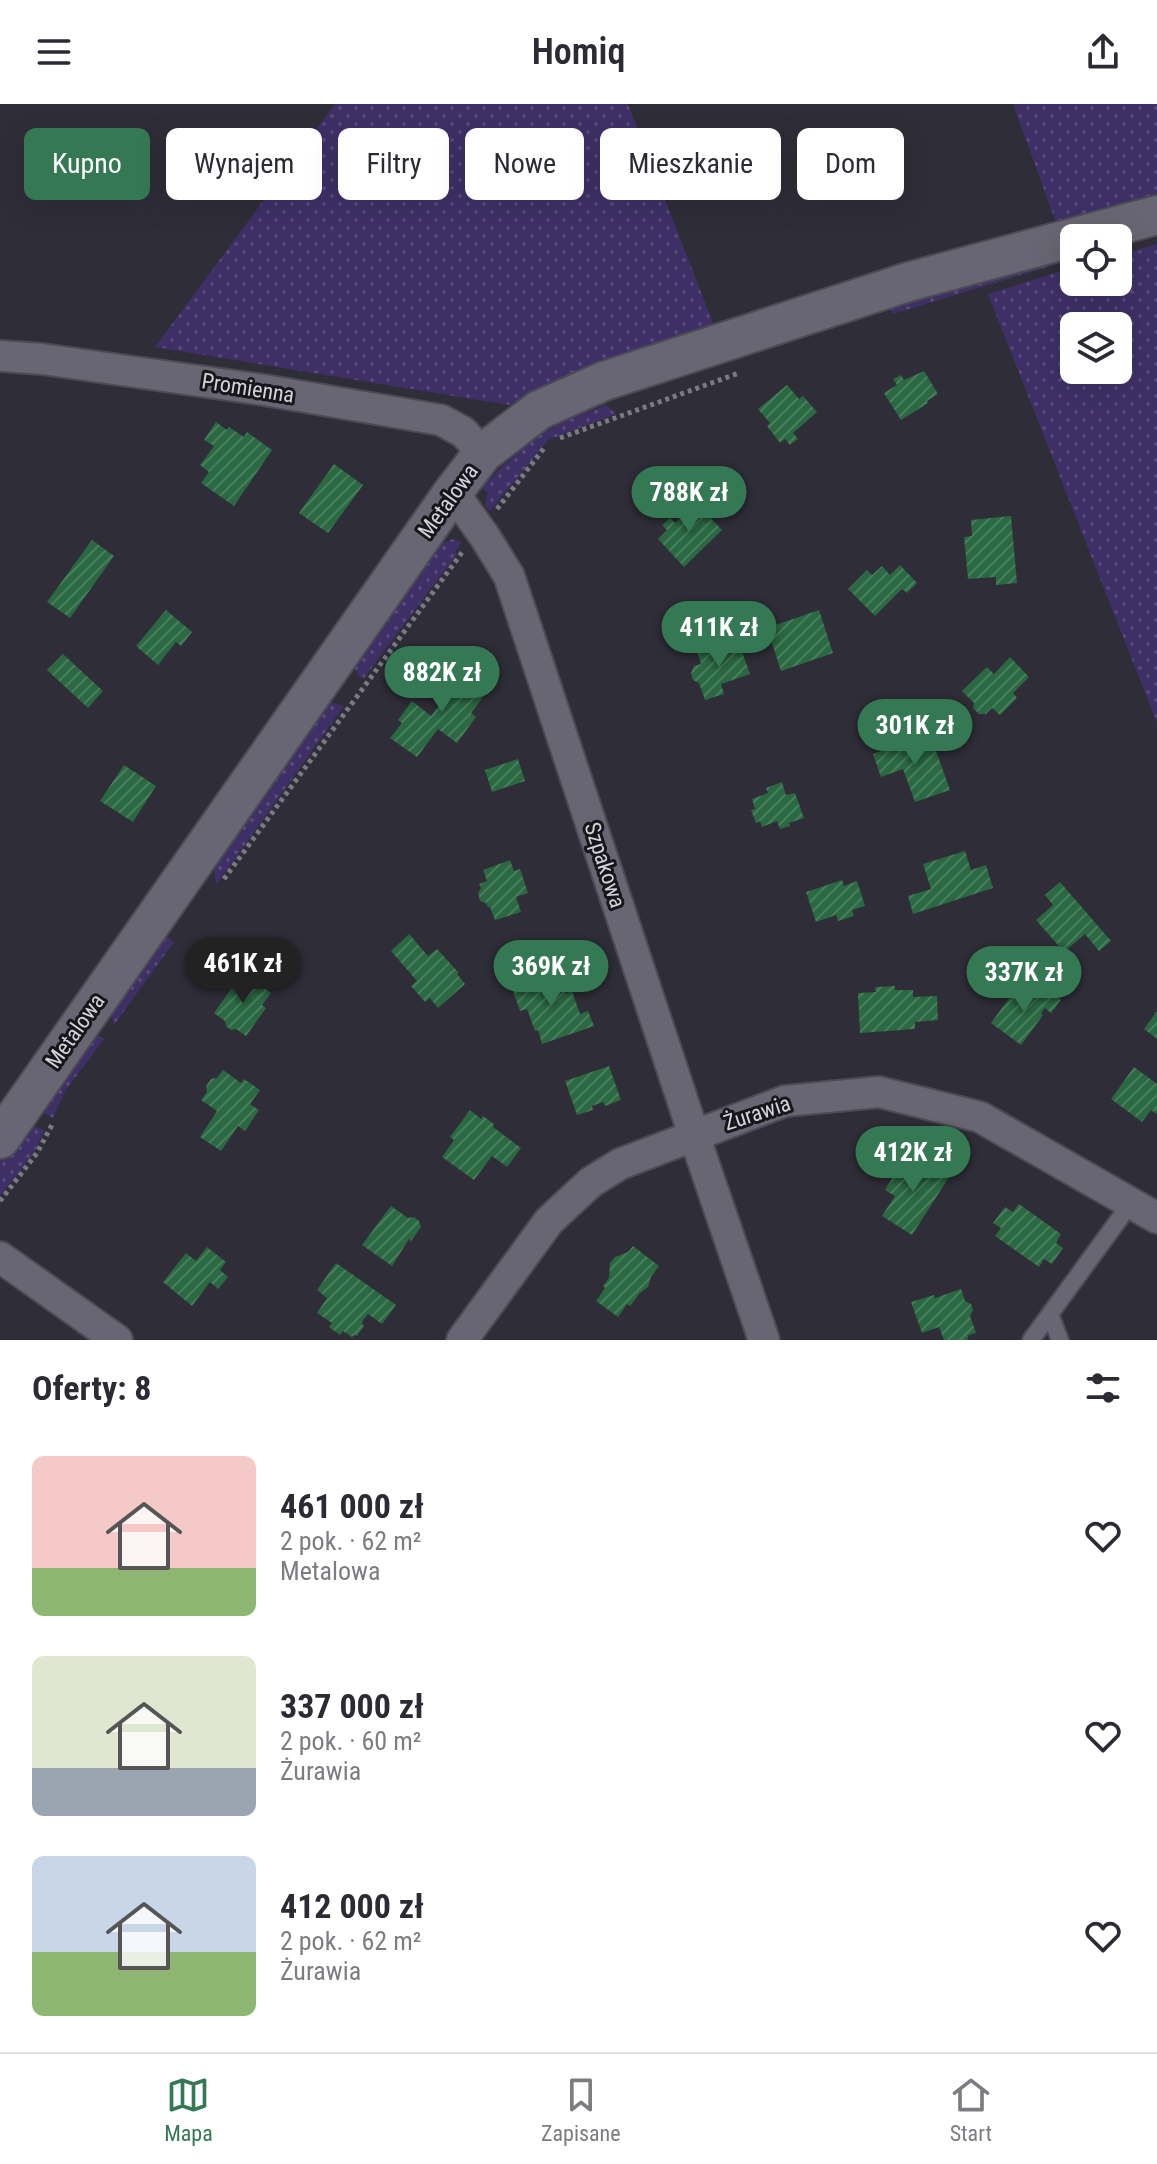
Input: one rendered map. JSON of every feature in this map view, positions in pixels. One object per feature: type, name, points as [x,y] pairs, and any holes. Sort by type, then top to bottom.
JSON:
[{"type":"street","name":"Metalowa","points":[[0,1139],[483,453],[539,410],[604,381],[908,282],[1157,215]]},
{"type":"street","name":"Promienna","points":[[0,356],[249,388],[441,420],[463,432],[483,453]]},
{"type":"street","name":"Szpakowa","points":[[453,492],[509,576],[764,1340]]},
{"type":"street","name":"Żurawia","points":[[462,1340],[549,1221],[591,1182],[620,1164],[785,1101],[879,1092],[980,1117],[1157,1218]]},
{"type":"street","points":[[0,1257],[117,1340]]},
{"type":"lane","points":[[1031,1340],[1131,1203]]},
{"type":"lane","points":[[1050,1314],[1060,1340]]},
{"type":"path","points":[[488,520],[550,442],[743,372]]},
{"type":"path","points":[[216,890],[466,546]]},
{"type":"path","points":[[0,1201],[37,1153],[56,1118]]},
{"type":"shaded area","points":[[335,104],[628,104],[637,128],[600,128],[600,200],[665,200],[714,326],[540,389],[509,405],[155,347],[264,200],[322,200],[322,128],[317,128]]},
{"type":"shaded area","points":[[1013,104],[1157,104],[1157,203],[1084,224],[1060,224],[1059,231]]},
{"type":"shaded area","points":[[1157,244],[1157,723],[988,294],[1060,271],[1060,296],[1132,296],[1132,251]]},
{"type":"shaded area","points":[[1060,254],[1060,263],[893,314],[890,309],[893,305]]},
{"type":"shaded area","points":[[606,405],[616,414],[548,440],[490,511],[485,505],[488,493],[482,487],[507,462],[554,427]]},
{"type":"shaded area","points":[[452,539],[462,542],[455,552],[457,554],[364,678],[359,677],[355,669],[357,663],[440,545]]},
{"type":"shaded area","points":[[327,705],[344,706],[217,884],[214,874],[216,858]]},
{"type":"shaded area","points":[[163,934],[174,942],[114,1025],[110,1013]]},
{"type":"shaded area","points":[[88,1038],[105,1038],[65,1091],[53,1118],[44,1113],[42,1108]]},
{"type":"shaded area","points":[[29,1125],[45,1130],[34,1153],[0,1196],[0,1160],[23,1128]]},
{"type":"building","points":[[924,371],[938,394],[901,420],[884,393],[897,385],[893,379],[901,375],[904,380]]},
{"type":"building","points":[[787,385],[799,399],[803,396],[817,412],[793,433],[798,439],[790,445],[785,439],[780,443],[767,426],[770,423],[758,409]]},
{"type":"building","points":[[216,422],[244,437],[247,432],[272,450],[234,506],[201,483],[209,472],[200,465],[214,446],[204,440]]},
{"type":"building","points":[[334,464],[363,485],[328,533],[299,513]]},
{"type":"building","points":[[696,503],[722,530],[684,567],[658,539],[667,530],[662,525],[670,518],[675,523]]},
{"type":"building","points":[[1011,516],[1017,583],[996,585],[996,577],[968,579],[964,537],[972,536],[971,520]]},
{"type":"building","points":[[92,540],[114,556],[70,618],[47,602]]},
{"type":"building","points":[[900,565],[917,583],[907,593],[902,589],[875,616],[848,589],[867,570],[872,575],[882,566],[890,575]]},
{"type":"building","points":[[166,610],[192,632],[181,646],[176,642],[158,665],[136,646]]},
{"type":"building","points":[[819,610],[833,653],[781,671],[767,628]]},
{"type":"building","points":[[717,643],[719,649],[739,643],[750,674],[721,684],[724,694],[705,700],[699,683],[693,680],[691,673],[694,666],[701,664],[697,651]]},
{"type":"building","points":[[63,654],[103,691],[88,708],[47,670]]},
{"type":"building","points":[[1010,657],[1029,677],[1013,693],[1017,698],[1000,715],[992,708],[986,714],[979,714],[973,708],[974,703],[962,691],[987,667],[994,674]]},
{"type":"building","points":[[461,666],[490,688],[471,713],[476,717],[457,743],[438,729],[417,757],[390,738],[402,723],[398,720],[412,701],[431,716],[445,697],[440,693]]},
{"type":"building","points":[[930,734],[950,790],[915,802],[903,769],[881,777],[873,754]]},
{"type":"building","points":[[518,759],[525,781],[492,792],[485,770]]},
{"type":"building","points":[[124,765],[156,786],[133,822],[100,801]]},
{"type":"building","points":[[782,782],[786,795],[795,793],[804,818],[780,829],[777,821],[762,827],[760,821],[756,823],[751,810],[755,809],[752,799],[768,793],[766,788]]},
{"type":"building","points":[[965,851],[971,870],[986,865],[993,888],[913,914],[908,896],[931,889],[923,864]]},
{"type":"building","points":[[510,860],[514,871],[520,869],[528,893],[516,897],[521,912],[495,920],[490,907],[480,901],[479,884],[487,881],[483,870]]},
{"type":"building","points":[[842,880],[844,886],[857,881],[865,906],[852,910],[854,916],[838,921],[836,915],[816,922],[806,892]]},
{"type":"building","points":[[1060,882],[1111,941],[1099,951],[1085,934],[1064,952],[1036,920],[1053,905],[1045,895]]},
{"type":"building","points":[[409,934],[428,956],[437,949],[465,984],[438,1008],[430,998],[425,1002],[411,986],[417,981],[391,951]]},
{"type":"building","points":[[559,972],[566,993],[572,991],[580,1014],[588,1011],[594,1026],[542,1044],[527,1009],[520,1011],[512,988]]},
{"type":"building","points":[[245,974],[271,993],[262,1005],[266,1008],[246,1036],[236,1029],[231,1030],[214,1013]]},
{"type":"building","points":[[1040,985],[1061,1000],[1051,1013],[1045,1008],[1021,1045],[991,1023],[1013,993],[1027,1003]]},
{"type":"building","points":[[895,986],[895,990],[913,990],[913,997],[937,996],[938,1020],[915,1022],[915,1029],[860,1033],[858,993],[876,992],[875,987]]},
{"type":"building","points":[[1157,1011],[1157,1039],[1144,1029]]},
{"type":"building","points":[[609,1066],[621,1100],[605,1106],[603,1102],[592,1106],[593,1110],[577,1115],[565,1081]]},
{"type":"building","points":[[1134,1067],[1157,1084],[1157,1114],[1151,1110],[1142,1122],[1111,1099]]},
{"type":"building","points":[[223,1070],[241,1083],[244,1079],[260,1090],[250,1104],[259,1110],[245,1131],[238,1126],[221,1151],[200,1137],[217,1111],[201,1100],[211,1079],[217,1078]]},
{"type":"building","points":[[470,1110],[494,1124],[493,1127],[521,1148],[507,1167],[492,1156],[474,1180],[442,1157],[454,1140],[450,1137]]},
{"type":"building","points":[[905,1157],[929,1175],[936,1164],[951,1174],[912,1235],[882,1216],[895,1196],[885,1190]]},
{"type":"building","points":[[1019,1204],[1061,1234],[1056,1243],[1063,1248],[1052,1264],[1044,1259],[1039,1267],[995,1236],[1001,1228],[993,1223],[1005,1207],[1013,1212]]},
{"type":"building","points":[[391,1206],[408,1218],[414,1217],[421,1227],[411,1241],[409,1239],[392,1266],[362,1245]]},
{"type":"building","points":[[633,1246],[659,1266],[648,1287],[630,1306],[627,1304],[618,1317],[596,1301],[609,1278],[610,1263]]},
{"type":"building","points":[[207,1247],[226,1262],[220,1270],[228,1277],[218,1289],[210,1282],[192,1306],[163,1282],[186,1253],[196,1261]]},
{"type":"building","points":[[336,1263],[396,1305],[382,1324],[368,1314],[357,1336],[352,1337],[343,1331],[340,1335],[329,1327],[332,1323],[317,1313],[327,1298],[317,1290]]},
{"type":"building","points":[[961,1289],[965,1301],[971,1304],[973,1310],[970,1316],[976,1333],[969,1335],[967,1340],[944,1340],[939,1327],[922,1333],[911,1302]]}]
